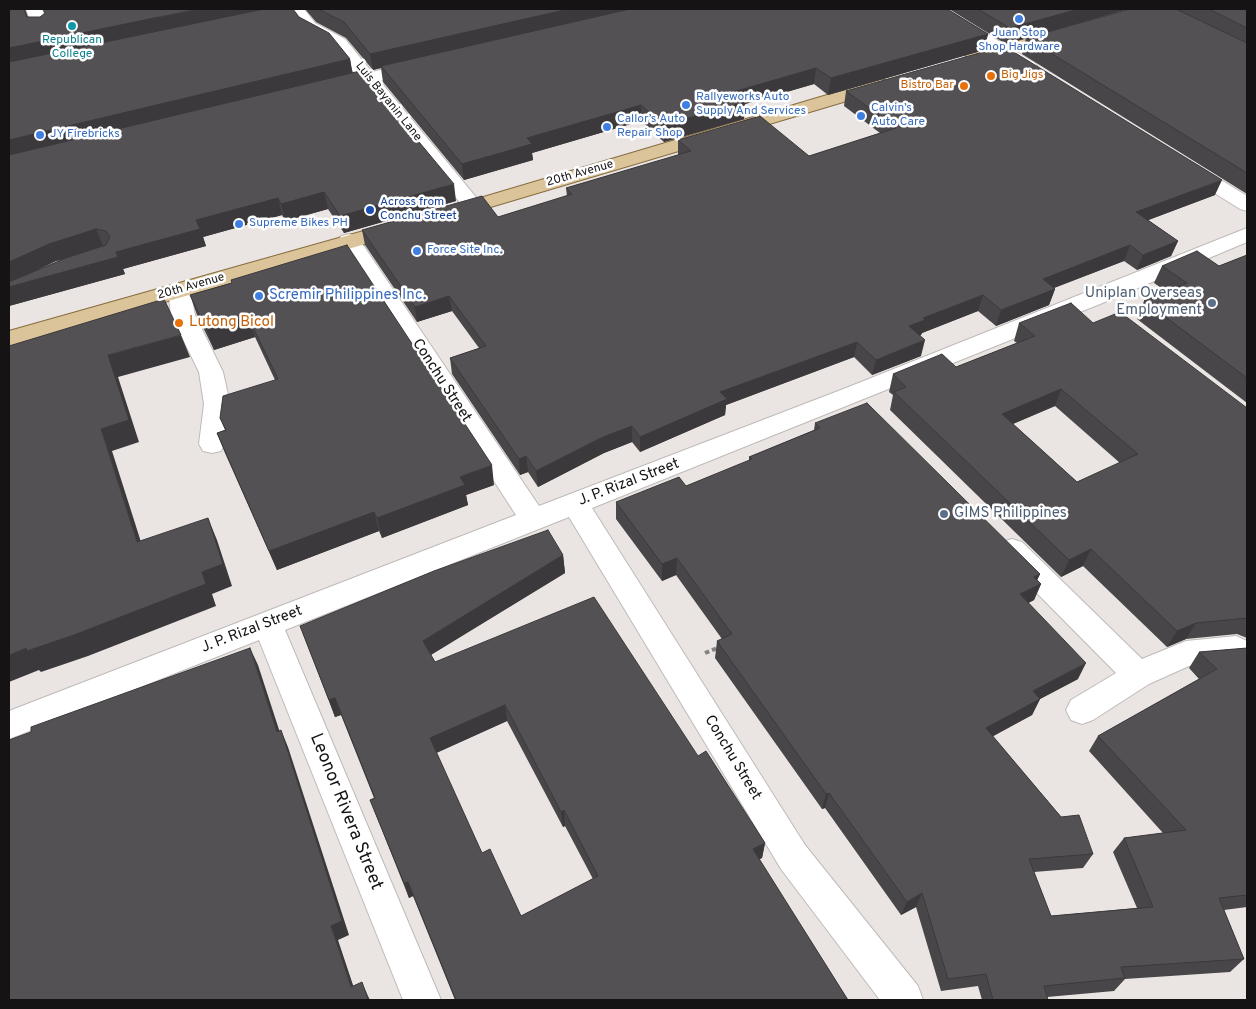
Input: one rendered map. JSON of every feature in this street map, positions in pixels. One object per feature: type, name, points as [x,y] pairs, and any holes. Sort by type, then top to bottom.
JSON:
[{"type":"main road","points":[[955,64],[1079,29]]},
{"type":"main road","name":"20th Avenue","points":[[9,339],[425,220],[898,80]]},
{"type":"street","points":[[34,9],[40,27]]},
{"type":"street","points":[[935,9],[1043,76]]},
{"type":"street","points":[[278,15],[296,10]]},
{"type":"street","name":"Luis Bayanin Lane","points":[[296,10],[309,27],[339,43],[473,206]]},
{"type":"street","points":[[312,92],[435,62]]},
{"type":"street","points":[[1174,159],[1247,205]]},
{"type":"street","name":"J. P. Rizal Street","points":[[9,725],[855,394],[1092,299],[1247,234]]},
{"type":"street","name":"Conchu Street","points":[[349,242],[534,521]]},
{"type":"street","points":[[180,290],[183,315],[211,372],[217,404],[212,444]]},
{"type":"street","points":[[1092,299],[1115,317]]},
{"type":"street","points":[[855,394],[876,414]]},
{"type":"street","name":"Conchu Street","points":[[575,504],[792,857],[904,1000]]},
{"type":"street","points":[[992,530],[1138,674]]},
{"type":"street","name":"Leonor Rivera Street","points":[[267,624],[422,1000]]},
{"type":"street","points":[[1082,710],[1138,674],[1186,654],[1237,649]]},
{"type":"path","points":[[676,666],[721,646]]},
{"type":"building","points":[[9,9],[24,9],[27,17],[40,17],[45,13],[43,9],[198,9],[9,48]]},
{"type":"building","points":[[264,9],[293,9],[299,17],[329,33],[350,59],[9,140],[9,62]]},
{"type":"building","points":[[318,9],[569,9],[370,54],[344,22]]},
{"type":"building","points":[[630,9],[947,9],[988,34],[831,78],[816,68],[733,92],[745,102],[664,125],[641,105],[527,138],[532,144],[462,164],[381,66]]},
{"type":"building","points":[[978,9],[1079,9],[1010,28]]},
{"type":"building","points":[[1130,9],[1176,9],[1247,43],[1247,173],[1026,38]]},
{"type":"building","points":[[1209,9],[1247,9],[1247,28]]},
{"type":"building","points":[[1004,46],[1222,180],[1136,212],[1178,241],[1143,255],[1130,245],[1043,279],[1055,289],[1001,310],[983,295],[923,318],[925,320],[909,326],[925,340],[876,360],[857,342],[720,392],[727,399],[640,437],[632,426],[603,437],[536,471],[526,456],[519,459],[450,358],[486,346],[449,296],[415,307],[362,230],[482,196],[498,217],[572,194],[566,188],[691,151],[678,140],[760,116],[809,156],[896,128],[846,91]]},
{"type":"building","points":[[360,71],[454,184],[340,216],[324,192],[281,204],[278,198],[196,220],[200,229],[116,252],[118,257],[9,287],[9,282],[66,258],[106,245],[110,237],[106,231],[96,229],[49,244],[9,262],[9,155]]},
{"type":"building","points":[[347,245],[492,465],[460,477],[465,485],[377,518],[374,512],[269,551],[217,433],[226,430],[220,418],[223,396],[278,379],[248,317],[207,330],[190,295],[232,283],[231,280]]},
{"type":"building","points":[[1197,251],[1219,266],[1247,255],[1247,378],[1144,301],[1187,283],[1162,266]]},
{"type":"building","points":[[164,299],[181,335],[108,355],[129,420],[101,429],[137,542],[208,518],[223,564],[202,572],[206,584],[74,635],[27,651],[26,648],[9,655],[9,346]]},
{"type":"building","points":[[1071,303],[1093,323],[1120,312],[1247,408],[1247,618],[1196,623],[1177,631],[1091,549],[1069,560],[894,392],[906,387],[893,374],[942,354],[956,367],[1035,336],[1019,323]],"holes":[[[1061,389],[1138,454],[1077,482],[1002,414]]]},
{"type":"building","points":[[867,403],[1040,574],[1034,577],[1041,584],[1020,594],[1086,663],[1033,691],[1040,699],[986,728],[1061,817],[1079,815],[1093,854],[1029,859],[1051,916],[1153,907],[1124,838],[1186,830],[1098,736],[1217,669],[1199,652],[1247,648],[1247,895],[1219,898],[1244,959],[1121,967],[1125,978],[1044,986],[1048,1000],[993,1000],[986,974],[948,979],[922,893],[907,902],[829,793],[826,794],[717,641],[732,634],[677,558],[662,564],[616,502],[679,477],[686,486],[752,459],[749,457],[820,428],[815,423]]},
{"type":"building","points":[[548,530],[563,555],[423,641],[435,662],[594,597],[698,756],[706,751],[765,843],[753,849],[848,1000],[456,1000],[408,882],[404,883],[370,800],[375,798],[335,698],[329,700],[300,626],[434,571]],"holes":[[[505,705],[561,812],[564,810],[598,876],[521,916],[490,849],[482,853],[430,738]]]},
{"type":"building","points":[[250,648],[277,732],[281,730],[342,921],[331,926],[351,987],[362,982],[368,1000],[9,1000],[9,740],[31,732],[31,727]]},
{"type":"place","name":"Juan Stop Shop Hardware","points":[[1019,19]]},
{"type":"place","name":"Republican College","points":[[72,26]]},
{"type":"place","name":"Big Jigs","points":[[991,76]]},
{"type":"place","name":"Bistro Bar","points":[[964,86]]},
{"type":"place","name":"Rallyeworks Auto Supply And Services","points":[[686,105]]},
{"type":"place","name":"Calvin’s Auto Care","points":[[861,116]]},
{"type":"place","name":"Callor’s Auto Repair Shop","points":[[607,127]]},
{"type":"place","name":"JY Firebricks","points":[[40,135]]},
{"type":"place","name":"Across from Conchu Street","points":[[370,210]]},
{"type":"place","name":"Supreme Bikes PH","points":[[239,224]]},
{"type":"place","name":"Force Site Inc.","points":[[417,251]]},
{"type":"place","name":"Scremir Philippines Inc.","points":[[259,296]]},
{"type":"place","name":"Uniplan Overseas Employment","points":[[1212,303]]},
{"type":"place","name":"Lutong Bicol","points":[[179,323]]},
{"type":"place","name":"GIMS Philippines","points":[[944,514]]}]
